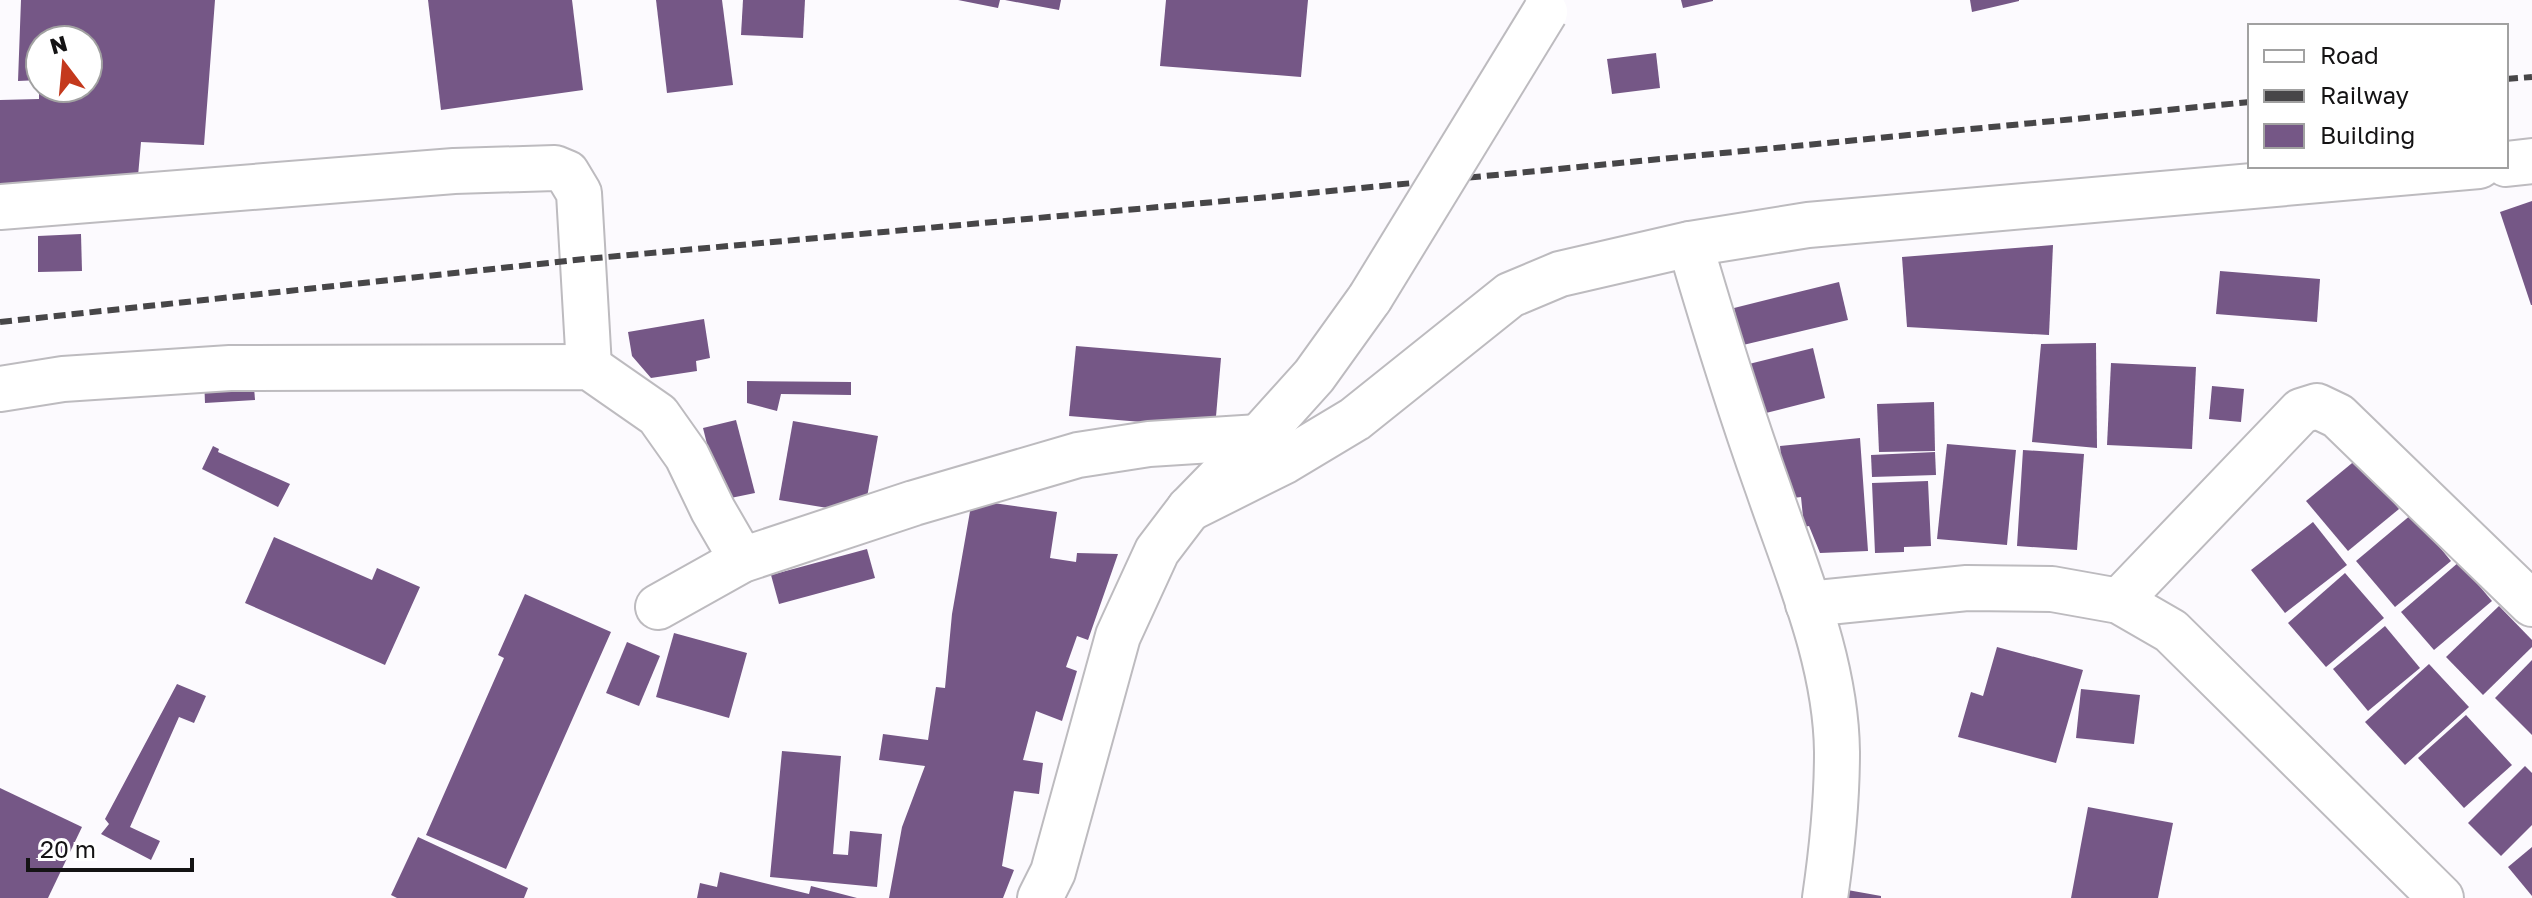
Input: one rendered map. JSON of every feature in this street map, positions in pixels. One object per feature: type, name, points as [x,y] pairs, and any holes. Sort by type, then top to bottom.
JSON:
[{"type":"street","points":[[1040,898],[1057,858],[1118,636],[1157,551],[1189,509],[1314,376],[1370,298],[1552,6]]},
{"type":"street","points":[[2508,164],[2532,161]]},
{"type":"street","points":[[0,207],[454,171],[555,168],[567,173],[579,193],[589,367]]},
{"type":"street","points":[[1189,509],[1285,461],[1355,419],[1510,295],[1560,274],[1690,244],[1808,225],[2456,168]]},
{"type":"street","points":[[1690,244],[1729,376],[1808,604],[1827,674],[1837,751],[1831,855],[1825,898]]},
{"type":"street","points":[[0,389],[63,379],[230,368],[589,367],[658,415],[687,456],[742,560]]},
{"type":"street","points":[[2119,601],[2301,411],[2317,406],[2338,416],[2532,604]]},
{"type":"street","points":[[658,607],[742,560],[914,503],[1078,455],[1149,444],[1259,437]]},
{"type":"street","points":[[1808,604],[1967,588],[2052,589],[2119,601],[2171,631],[2441,898]]},
{"type":"building","points":[[21,0],[215,0],[204,145],[141,142],[138,176],[0,188],[0,100],[24,99],[24,104],[104,104],[104,24],[24,24],[24,81],[18,81]]},
{"type":"building","points":[[428,0],[572,0],[583,90],[441,110]]},
{"type":"building","points":[[656,0],[722,0],[733,85],[667,93]]},
{"type":"building","points":[[743,0],[805,0],[803,38],[741,35]]},
{"type":"building","points":[[958,0],[1000,0],[998,8]]},
{"type":"building","points":[[1005,0],[1061,0],[1059,10]]},
{"type":"building","points":[[1166,0],[1308,0],[1301,77],[1160,66]]},
{"type":"building","points":[[1681,0],[1713,0],[1713,1],[1683,8]]},
{"type":"building","points":[[1970,0],[2019,0],[2019,1],[1972,12]]},
{"type":"building","points":[[1656,53],[1660,88],[1612,94],[1607,59]]},
{"type":"building","points":[[2532,201],[2532,305],[2531,305],[2500,212]]},
{"type":"building","points":[[81,234],[82,271],[38,272],[38,236]]},
{"type":"building","points":[[2053,245],[2049,335],[1907,327],[1902,257]]},
{"type":"building","points":[[2220,271],[2320,279],[2317,322],[2216,314]]},
{"type":"building","points":[[1839,282],[1848,320],[1743,345],[1734,308]]},
{"type":"building","points":[[704,319],[710,358],[696,361],[697,371],[651,378],[632,356],[628,332]]},
{"type":"building","points":[[2096,343],[2097,448],[2032,442],[2041,344]]},
{"type":"building","points":[[1076,346],[1221,358],[1215,428],[1069,416]]},
{"type":"building","points":[[1813,348],[1825,398],[1754,416],[1741,366]]},
{"type":"building","points":[[2111,363],[2196,367],[2192,449],[2107,445]]},
{"type":"building","points":[[253,374],[255,400],[205,403],[204,378]]},
{"type":"building","points":[[747,381],[851,382],[851,395],[781,394],[777,411],[747,403]]},
{"type":"building","points":[[2212,386],[2244,389],[2241,422],[2209,419]]},
{"type":"building","points":[[1934,402],[1935,451],[1879,452],[1877,404]]},
{"type":"building","points":[[736,420],[755,493],[721,500],[703,428]]},
{"type":"building","points":[[793,421],[878,436],[864,514],[779,500]]},
{"type":"building","points":[[1860,438],[1868,551],[1820,553],[1809,526],[1804,527],[1801,497],[1785,499],[1780,446]]},
{"type":"building","points":[[1947,444],[2016,450],[2007,545],[1937,539]]},
{"type":"building","points":[[213,446],[219,449],[218,452],[290,484],[278,507],[202,469]]},
{"type":"building","points":[[2023,450],[2084,454],[2077,550],[2017,546]]},
{"type":"building","points":[[1935,452],[1936,475],[1872,477],[1871,455]]},
{"type":"building","points":[[2357,459],[2399,509],[2348,551],[2306,501]]},
{"type":"building","points":[[1928,481],[1931,546],[1904,547],[1904,552],[1875,553],[1872,483]]},
{"type":"building","points":[[972,500],[1057,512],[1050,558],[1076,562],[1077,553],[1118,554],[1088,640],[1077,636],[1066,667],[1077,671],[1062,721],[1036,711],[1023,760],[1043,763],[1039,794],[1014,791],[1002,866],[1014,870],[1003,898],[889,898],[902,827],[925,766],[879,760],[883,734],[928,740],[936,687],[945,688],[952,614]]},
{"type":"building","points":[[2412,514],[2451,561],[2395,607],[2356,561]]},
{"type":"building","points":[[2313,522],[2347,565],[2285,613],[2251,570]]},
{"type":"building","points":[[274,537],[372,580],[377,568],[420,587],[385,665],[245,603]]},
{"type":"building","points":[[867,549],[875,578],[779,604],[771,575]]},
{"type":"building","points":[[2459,562],[2492,601],[2434,650],[2401,612]]},
{"type":"building","points":[[2345,573],[2384,618],[2326,667],[2288,623]]},
{"type":"building","points":[[525,594],[611,632],[506,869],[426,835],[504,658],[498,655]]},
{"type":"building","points":[[2499,606],[2532,640],[2532,647],[2483,695],[2446,657]]},
{"type":"building","points":[[2385,626],[2420,668],[2368,711],[2333,669]]},
{"type":"building","points":[[674,633],[747,653],[729,718],[656,697]]},
{"type":"building","points":[[627,642],[660,656],[639,706],[606,693]]},
{"type":"building","points":[[1997,647],[2083,670],[2056,763],[1958,737],[1971,692],[1983,696]]},
{"type":"building","points":[[2532,660],[2532,735],[2495,698]]},
{"type":"building","points":[[2429,664],[2469,707],[2405,765],[2365,722]]},
{"type":"building","points":[[177,684],[206,696],[194,723],[179,717],[130,827],[160,841],[151,860],[101,834],[109,824],[105,819]]},
{"type":"building","points":[[2081,689],[2140,695],[2134,744],[2076,738]]},
{"type":"building","points":[[2466,715],[2512,765],[2464,808],[2418,758]]},
{"type":"building","points":[[782,751],[841,756],[833,854],[848,855],[850,831],[882,834],[877,887],[770,877]]},
{"type":"building","points":[[2525,766],[2532,773],[2532,825],[2501,856],[2468,823]]},
{"type":"building","points":[[0,788],[82,827],[48,898],[0,898]]},
{"type":"building","points":[[2088,807],[2173,823],[2158,898],[2071,898]]},
{"type":"building","points":[[418,837],[528,888],[524,898],[397,898],[391,895]]},
{"type":"building","points":[[2532,847],[2532,896],[2508,867]]},
{"type":"building","points":[[720,872],[809,894],[811,886],[857,898],[697,898],[700,883],[717,887]]},
{"type":"building","points":[[1842,889],[1881,896],[1881,898],[1840,898]]},
{"type":"railway","points":[[2508,79],[2532,77]]},
{"type":"railway","points":[[0,322],[585,259],[1258,198],[2248,102]]}]
